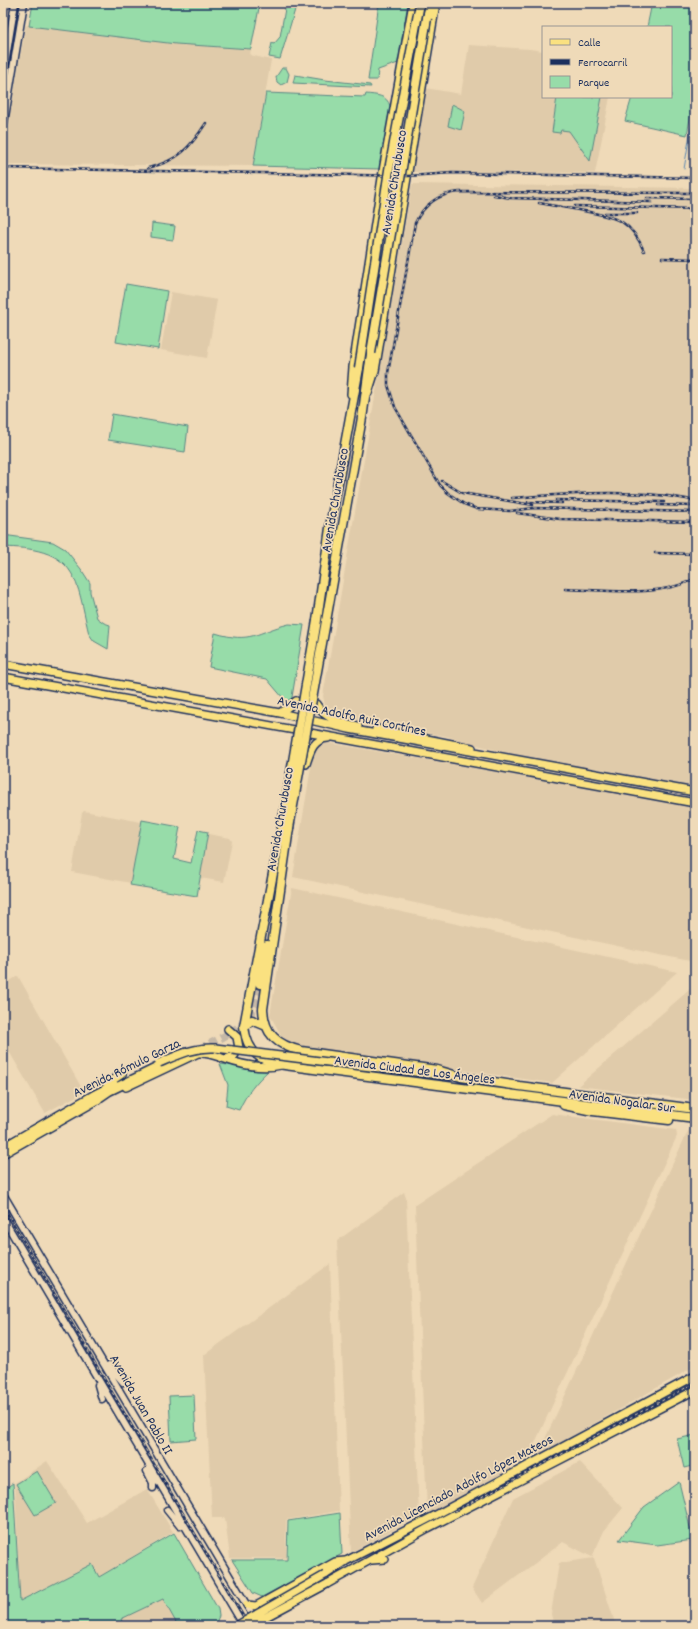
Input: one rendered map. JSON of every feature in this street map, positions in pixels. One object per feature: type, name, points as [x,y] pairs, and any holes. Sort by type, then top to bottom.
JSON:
[{"type":"highway","name":"Avenida Churubusco","points":[[264,1024],[263,1009],[280,886],[286,827],[331,521],[350,410],[359,368],[389,170],[420,3]]},
{"type":"highway","name":"Avenida Churubusco","points":[[281,1065],[266,1061],[251,1050],[245,1036],[244,1026],[286,827],[326,621],[363,412],[371,353],[430,3]]},
{"type":"highway","points":[[260,984],[275,898],[280,886]]},
{"type":"highway","points":[[244,1026],[252,1020],[264,1024],[275,1039],[289,1048],[437,1070],[460,1077]]},
{"type":"highway","points":[[94,1102],[109,1091],[194,1051]]},
{"type":"highway","name":"Avenida Ciudad de Los Ángeles","points":[[281,1065],[546,1099]]},
{"type":"highway","name":"Avenida Ciudad de Los Ángeles","points":[[460,1077],[599,1098],[695,1109]]},
{"type":"highway","points":[[546,1099],[605,1105],[695,1118]]},
{"type":"highway","name":"Avenida Nogalar Sur","points":[[546,1099],[555,1103],[587,1110],[695,1123]]},
{"type":"main road","points":[[3,76],[15,3]]},
{"type":"main road","points":[[3,129],[24,3]]},
{"type":"main road","name":"Avenida Churubusco","points":[[350,410],[353,367],[380,192],[413,3]]},
{"type":"main road","name":"Avenida Churubusco","points":[[363,412],[375,371],[436,3]]},
{"type":"main road","points":[[4,72],[12,74]]},
{"type":"main road","points":[[391,133],[396,140],[401,141],[406,141],[414,135]]},
{"type":"main road","points":[[386,157],[397,155],[410,159]]},
{"type":"main road","points":[[380,192],[386,200],[390,201],[399,201],[405,195]]},
{"type":"main road","name":"Avenida Adolfo Ruiz Cortínes","points":[[3,664],[280,713],[349,729],[695,792]]},
{"type":"main road","name":"Avenida Adolfo Ruiz Cortínes","points":[[3,677],[695,803]]},
{"type":"main road","points":[[280,713],[296,701]]},
{"type":"main road","points":[[316,704],[324,715],[341,722],[463,745],[501,757]]},
{"type":"main road","points":[[306,764],[314,743],[323,738],[333,738]]},
{"type":"main road","points":[[225,1059],[234,1056],[239,1048],[237,1037],[228,1029]]},
{"type":"main road","name":"Avenida Rómulo Garza","points":[[3,1154],[78,1107],[94,1094],[183,1052],[208,1048],[460,1077]]},
{"type":"main road","name":"Avenida Rómulo Garza","points":[[3,1147],[78,1107],[94,1102],[196,1054],[210,1053],[225,1059],[268,1067],[281,1065]]},
{"type":"main road","points":[[94,1094],[122,1074]]},
{"type":"main road","name":"Avenida Juan Pablo II","points":[[3,1194],[259,1626]]},
{"type":"main road","name":"Avenida Juan Pablo II","points":[[3,1218],[191,1539],[244,1626]]},
{"type":"main road","points":[[100,1356],[123,1382]]},
{"type":"main road","points":[[95,1376],[102,1399]]},
{"type":"main road","name":"Avenida Licenciado Adolfo López Mateos","points":[[236,1626],[325,1576],[346,1561],[434,1516],[530,1463],[695,1376]]},
{"type":"main road","name":"Avenida Licenciado Adolfo López Mateos","points":[[249,1626],[428,1528],[639,1423],[657,1410],[695,1390]]},
{"type":"main road","points":[[651,1420],[657,1410]]},
{"type":"main road","points":[[138,1447],[153,1483],[153,1488]]},
{"type":"main road","points":[[167,1510],[191,1539]]},
{"type":"main road","points":[[370,1560],[385,1559]]},
{"type":"main road","points":[[247,1605],[256,1606],[335,1562],[346,1561]]},
{"type":"shaded area","points":[[26,25],[176,44],[251,49],[250,55],[271,60],[253,166],[3,164],[3,152]]},
{"type":"shaded area","points":[[469,45],[542,51],[542,98],[610,98],[595,173],[413,172],[425,88],[461,94]]},
{"type":"shaded area","points":[[412,184],[695,188],[695,787],[514,755],[445,736],[343,720],[326,711],[323,696]]},
{"type":"shaded area","points":[[171,292],[217,300],[207,358],[161,350]]},
{"type":"shaded area","points":[[323,742],[695,806],[695,956],[690,961],[293,877],[313,755],[317,746]]},
{"type":"shaded area","points":[[84,811],[141,822],[131,883],[72,872],[82,813]]},
{"type":"shaded area","points":[[208,834],[230,838],[232,841],[224,882],[200,878]]},
{"type":"shaded area","points":[[292,888],[677,972],[552,1083],[304,1047],[291,1044],[281,1035],[270,1015]]},
{"type":"shaded area","points":[[18,976],[84,1092],[45,1113],[3,1041],[3,985]]},
{"type":"shaded area","points":[[695,985],[695,1100],[578,1086]]},
{"type":"shaded area","points":[[552,1114],[676,1130],[677,1136],[527,1460],[427,1514],[415,1205]]},
{"type":"shaded area","points":[[688,1131],[695,1132],[695,1366],[537,1456]]},
{"type":"shaded area","points":[[404,1192],[406,1198],[419,1516],[351,1552],[337,1241]]},
{"type":"shaded area","points":[[330,1264],[339,1511],[286,1520],[286,1558],[230,1558],[225,1518],[212,1518],[204,1355]]},
{"type":"shaded area","points":[[47,1461],[87,1523],[147,1489],[173,1532],[99,1577],[92,1564],[20,1601],[15,1483]]},
{"type":"shaded area","points":[[580,1462],[623,1508],[604,1531],[592,1557],[563,1542],[482,1603],[472,1588],[513,1498]]},
{"type":"shaded area","points":[[594,1558],[616,1626],[554,1626],[551,1614],[559,1563]]},
{"type":"shaded area","points":[[163,1599],[178,1626],[124,1626],[121,1619]]},
{"type":"green space","points":[[33,3],[260,3],[251,49],[176,44],[29,26]]},
{"type":"green space","points":[[286,3],[297,3],[280,59],[269,57],[272,43],[274,44],[280,37]]},
{"type":"green space","points":[[379,3],[408,3],[398,63],[378,70],[377,80],[368,80]]},
{"type":"green space","points":[[652,3],[695,3],[695,91],[687,135],[625,121],[632,98],[672,98],[672,26],[647,26]]},
{"type":"green space","points":[[282,68],[286,68],[289,74],[287,82],[281,85],[277,82],[276,77]]},
{"type":"green space","points":[[295,75],[370,85],[371,87],[293,83]]},
{"type":"green space","points":[[266,93],[365,97],[366,94],[377,95],[384,98],[389,102],[390,106],[381,169],[253,166]]},
{"type":"green space","points":[[557,98],[602,98],[590,161],[569,131],[561,130],[560,133],[552,132]]},
{"type":"green space","points":[[452,104],[465,111],[461,130],[448,126]]},
{"type":"green space","points":[[152,223],[175,226],[173,240],[151,237]]},
{"type":"green space","points":[[126,284],[167,291],[158,349],[116,342]]},
{"type":"green space","points":[[112,414],[188,427],[185,452],[108,440]]},
{"type":"green space","points":[[3,535],[53,542],[65,549],[90,583],[90,592],[97,618],[110,625],[108,649],[94,641],[89,634],[79,591],[74,578],[61,561],[44,552],[24,548],[3,547]]},
{"type":"green space","points":[[289,624],[304,625],[292,697],[289,705],[267,679],[209,667],[215,633],[227,636],[246,637],[254,636]]},
{"type":"green space","points":[[142,820],[180,827],[174,859],[191,863],[198,830],[208,832],[197,896],[130,885]]},
{"type":"green space","points":[[220,1064],[269,1070],[252,1088],[239,1110],[226,1106],[228,1085]]},
{"type":"green space","points":[[194,1395],[196,1439],[171,1441],[169,1396]]},
{"type":"green space","points":[[695,1435],[695,1473],[692,1466],[684,1468],[677,1439]]},
{"type":"green space","points":[[37,1471],[56,1503],[35,1515],[16,1484]]},
{"type":"green space","points":[[679,1482],[693,1540],[657,1545],[619,1540],[644,1507]]},
{"type":"green space","points":[[13,1483],[20,1601],[92,1564],[99,1577],[174,1533],[218,1609],[219,1616],[215,1625],[178,1626],[163,1599],[121,1619],[124,1626],[3,1626],[3,1490]]},
{"type":"green space","points":[[340,1513],[342,1554],[262,1597],[253,1593],[232,1560],[287,1560],[288,1521]]},
{"type":"waterway","points":[[684,169],[695,105]]},
{"type":"tunnel","points":[[199,1049],[228,1034],[243,1023],[253,1008],[260,984]]},
{"type":"railway","points":[[148,168],[167,162],[182,152],[194,140],[206,123]]},
{"type":"railway","points":[[3,168],[408,176],[452,173],[695,178]]},
{"type":"railway","points":[[695,193],[459,192],[451,193],[432,201],[423,210],[415,223],[388,373],[388,385],[395,407],[440,485],[448,493],[464,504],[477,509],[510,511],[534,508],[695,512]]},
{"type":"railway","points":[[494,195],[510,198],[652,202]]},
{"type":"railway","points":[[647,198],[695,199]]},
{"type":"railway","points":[[539,203],[594,213],[622,222],[638,238],[644,251]]},
{"type":"railway","points":[[575,206],[695,209]]},
{"type":"railway","points":[[605,213],[637,213]]},
{"type":"railway","points":[[662,258],[695,259]]},
{"type":"railway","points":[[442,481],[462,493],[533,505]]},
{"type":"railway","points":[[512,498],[628,493],[651,494],[695,501]]},
{"type":"railway","points":[[556,500],[664,502]]},
{"type":"railway","points":[[528,502],[562,503]]},
{"type":"railway","points":[[658,505],[692,506]]},
{"type":"railway","points":[[517,513],[560,519],[695,522]]},
{"type":"railway","points":[[655,553],[695,554]]},
{"type":"railway","points":[[565,589],[650,591],[682,584],[695,578]]},
{"type":"railway","points":[[3,1206],[249,1626]]},
{"type":"railway","points":[[455,1511],[695,1383]]}]
